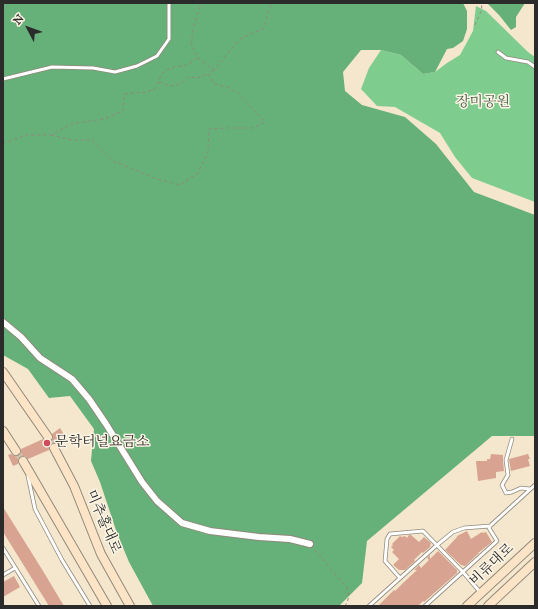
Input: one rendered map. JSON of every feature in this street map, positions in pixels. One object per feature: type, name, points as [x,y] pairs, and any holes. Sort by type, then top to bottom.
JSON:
[{"type":"main road","points":[[3,372],[48,437]]},
{"type":"main road","points":[[3,431],[16,451]]},
{"type":"main road","name":"미추홀대로","points":[[54,448],[74,486],[101,554],[130,606]]},
{"type":"main road","points":[[24,464],[107,606]]},
{"type":"main road","name":"비류대로","points":[[468,606],[535,543]]},
{"type":"main road","name":"비류대로","points":[[488,606],[535,562]]},
{"type":"street","points":[[3,322],[21,337],[40,358],[72,379],[89,399],[106,424],[142,482],[157,501],[182,523],[210,531],[290,539],[310,544]]},
{"type":"lane","points":[[3,79],[52,67],[93,68],[115,72],[137,66],[157,56],[170,39],[169,3]]},
{"type":"lane","points":[[498,52],[506,58],[528,62],[535,67]]},
{"type":"lane","points":[[512,439],[506,460],[508,475],[502,485],[506,493],[521,488],[530,489]]},
{"type":"lane","points":[[24,464],[35,509],[62,560],[90,606]]},
{"type":"lane","points":[[369,606],[437,544],[453,532],[464,528],[490,526],[535,485]]},
{"type":"lane","points":[[425,606],[497,541],[489,528],[490,526]]},
{"type":"lane","points":[[400,578],[385,561],[387,539],[390,534],[423,531],[463,572],[481,594]]},
{"type":"lane","points":[[4,550],[39,606]]},
{"type":"lane","points":[[3,575],[16,568]]},
{"type":"path","points":[[202,3],[198,10],[192,37],[192,46],[197,58],[214,70]]},
{"type":"path","points":[[159,82],[171,86],[182,84],[188,77],[197,78],[214,70],[240,38],[264,28],[271,3]]},
{"type":"path","points":[[475,25],[482,9],[481,3]]},
{"type":"path","points":[[51,135],[71,124],[104,119],[124,111],[124,94],[147,92],[156,88],[161,75],[166,70],[187,65],[197,58]]},
{"type":"path","points":[[3,144],[26,135],[51,135],[71,140],[92,140],[113,161],[158,179],[180,185],[198,173],[208,152],[209,130],[253,128],[265,122],[237,92],[216,84],[208,74]]},
{"type":"path","points":[[310,544],[347,588],[349,594],[348,601],[345,606]]},
{"type":"green space","points":[[3,3],[463,3],[467,11],[467,29],[463,41],[453,48],[447,49],[435,72],[423,74],[401,55],[381,50],[361,50],[343,72],[345,91],[362,105],[405,117],[436,144],[474,192],[535,215],[535,436],[492,436],[367,541],[362,583],[339,606],[153,606],[129,562],[91,461],[94,429],[70,396],[49,398],[28,369],[3,355]]},
{"type":"green space","points":[[487,3],[525,3],[516,17],[516,27],[511,30]]},
{"type":"green space","name":"장미공원","points":[[476,6],[486,11],[535,57],[535,202],[472,178],[455,157],[440,133],[395,107],[377,106],[361,89],[369,68],[381,50],[401,55],[423,74],[435,72],[460,55],[473,31]]},
{"type":"building","name":"문학터널요금소","points":[[60,428],[66,438],[58,444],[51,443],[49,445],[49,450],[28,459],[25,456],[21,456],[18,459],[18,464],[13,466],[8,455],[11,454],[14,456],[19,456],[21,449],[43,439],[46,442],[51,442],[53,439],[52,434]]},
{"type":"building","points":[[491,454],[503,455],[504,471],[496,472],[496,478],[478,481],[476,461],[487,461],[487,459],[490,459]]},
{"type":"building","points":[[528,454],[530,466],[511,471],[509,459]]},
{"type":"building","points":[[3,507],[64,606],[49,606],[3,532]]},
{"type":"building","points":[[467,531],[471,539],[482,532],[486,532],[492,542],[465,566],[461,565],[445,550],[457,536]]},
{"type":"building","points":[[409,535],[419,542],[424,537],[431,543],[430,547],[423,553],[422,552],[405,570],[399,570],[393,565],[399,559],[392,552],[394,550],[391,547],[400,536],[405,536],[407,538]]},
{"type":"building","points":[[438,551],[457,570],[457,573],[418,606],[378,606],[417,570],[414,570],[419,565],[421,568],[429,560],[427,558],[430,555],[430,559]]},
{"type":"building","points":[[14,576],[20,587],[3,597],[3,582]]},
{"type":"tunnel","points":[[48,437],[54,448]]},
{"type":"tunnel","points":[[16,451],[23,461]]},
{"type":"place","name":"문학터널요금소","points":[[47,443]]}]
